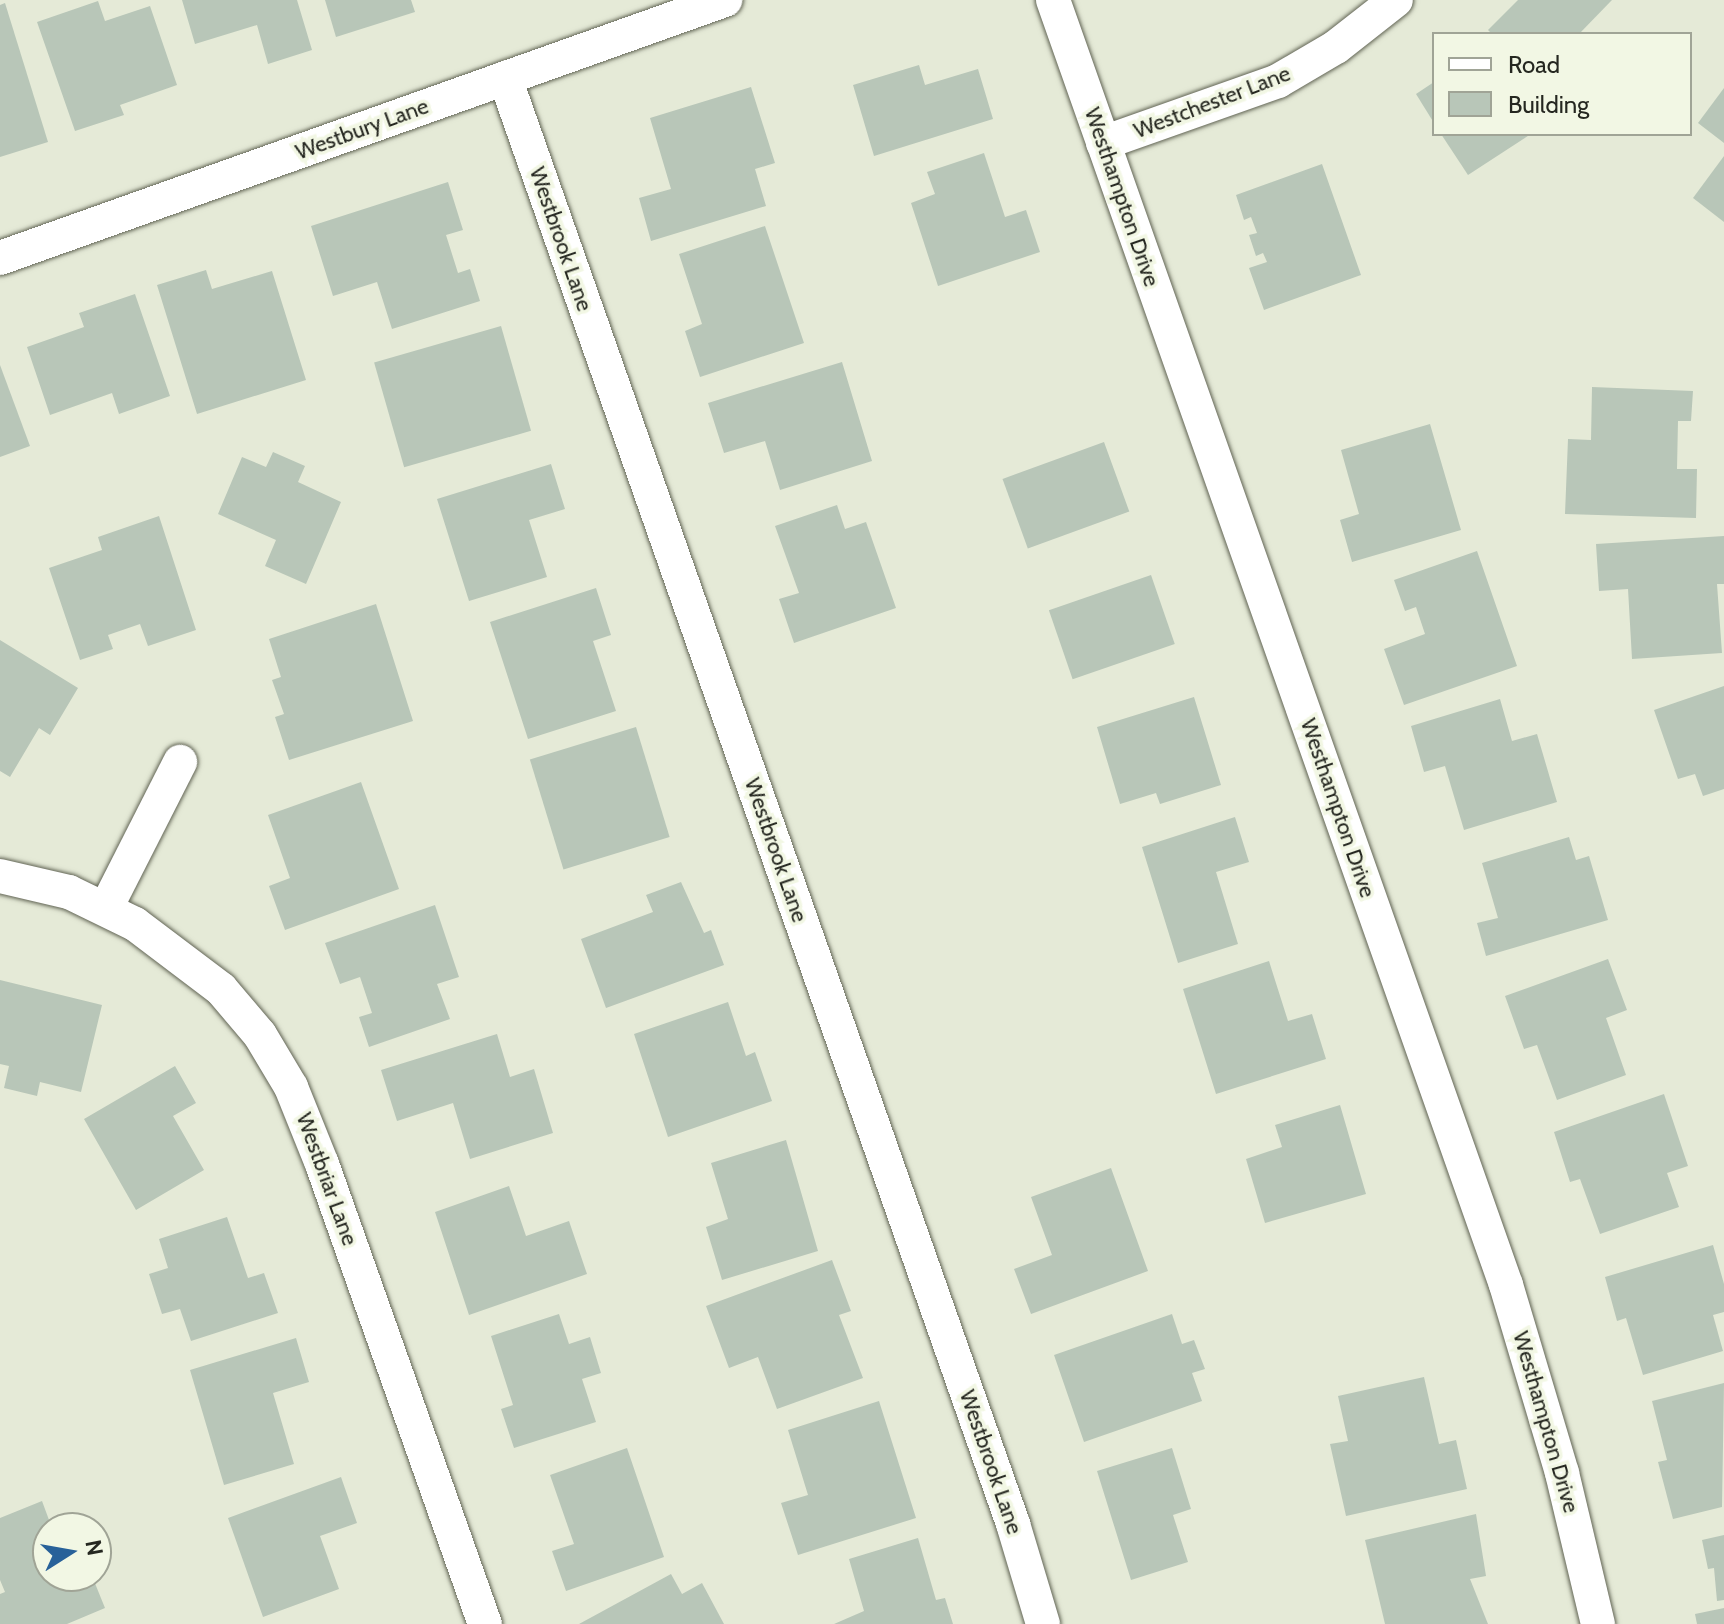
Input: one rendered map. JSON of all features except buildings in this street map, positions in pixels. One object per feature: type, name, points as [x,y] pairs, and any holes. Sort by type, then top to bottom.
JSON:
[{"type":"street","name":"Westbury Lane","points":[[0,258],[725,0]]},
{"type":"street","name":"Westhampton Drive","points":[[1053,0],[1506,1285],[1562,1473],[1598,1624]]},
{"type":"street","name":"Westchester Lane","points":[[1103,143],[1278,81],[1336,47],[1396,0]]},
{"type":"street","name":"Westbrook Lane","points":[[505,78],[1008,1509],[1043,1624]]},
{"type":"street","points":[[106,908],[180,762]]},
{"type":"street","name":"Westbriar Lane","points":[[0,876],[69,892],[106,908],[164,943],[221,989],[260,1035],[291,1087],[485,1624]]}]
